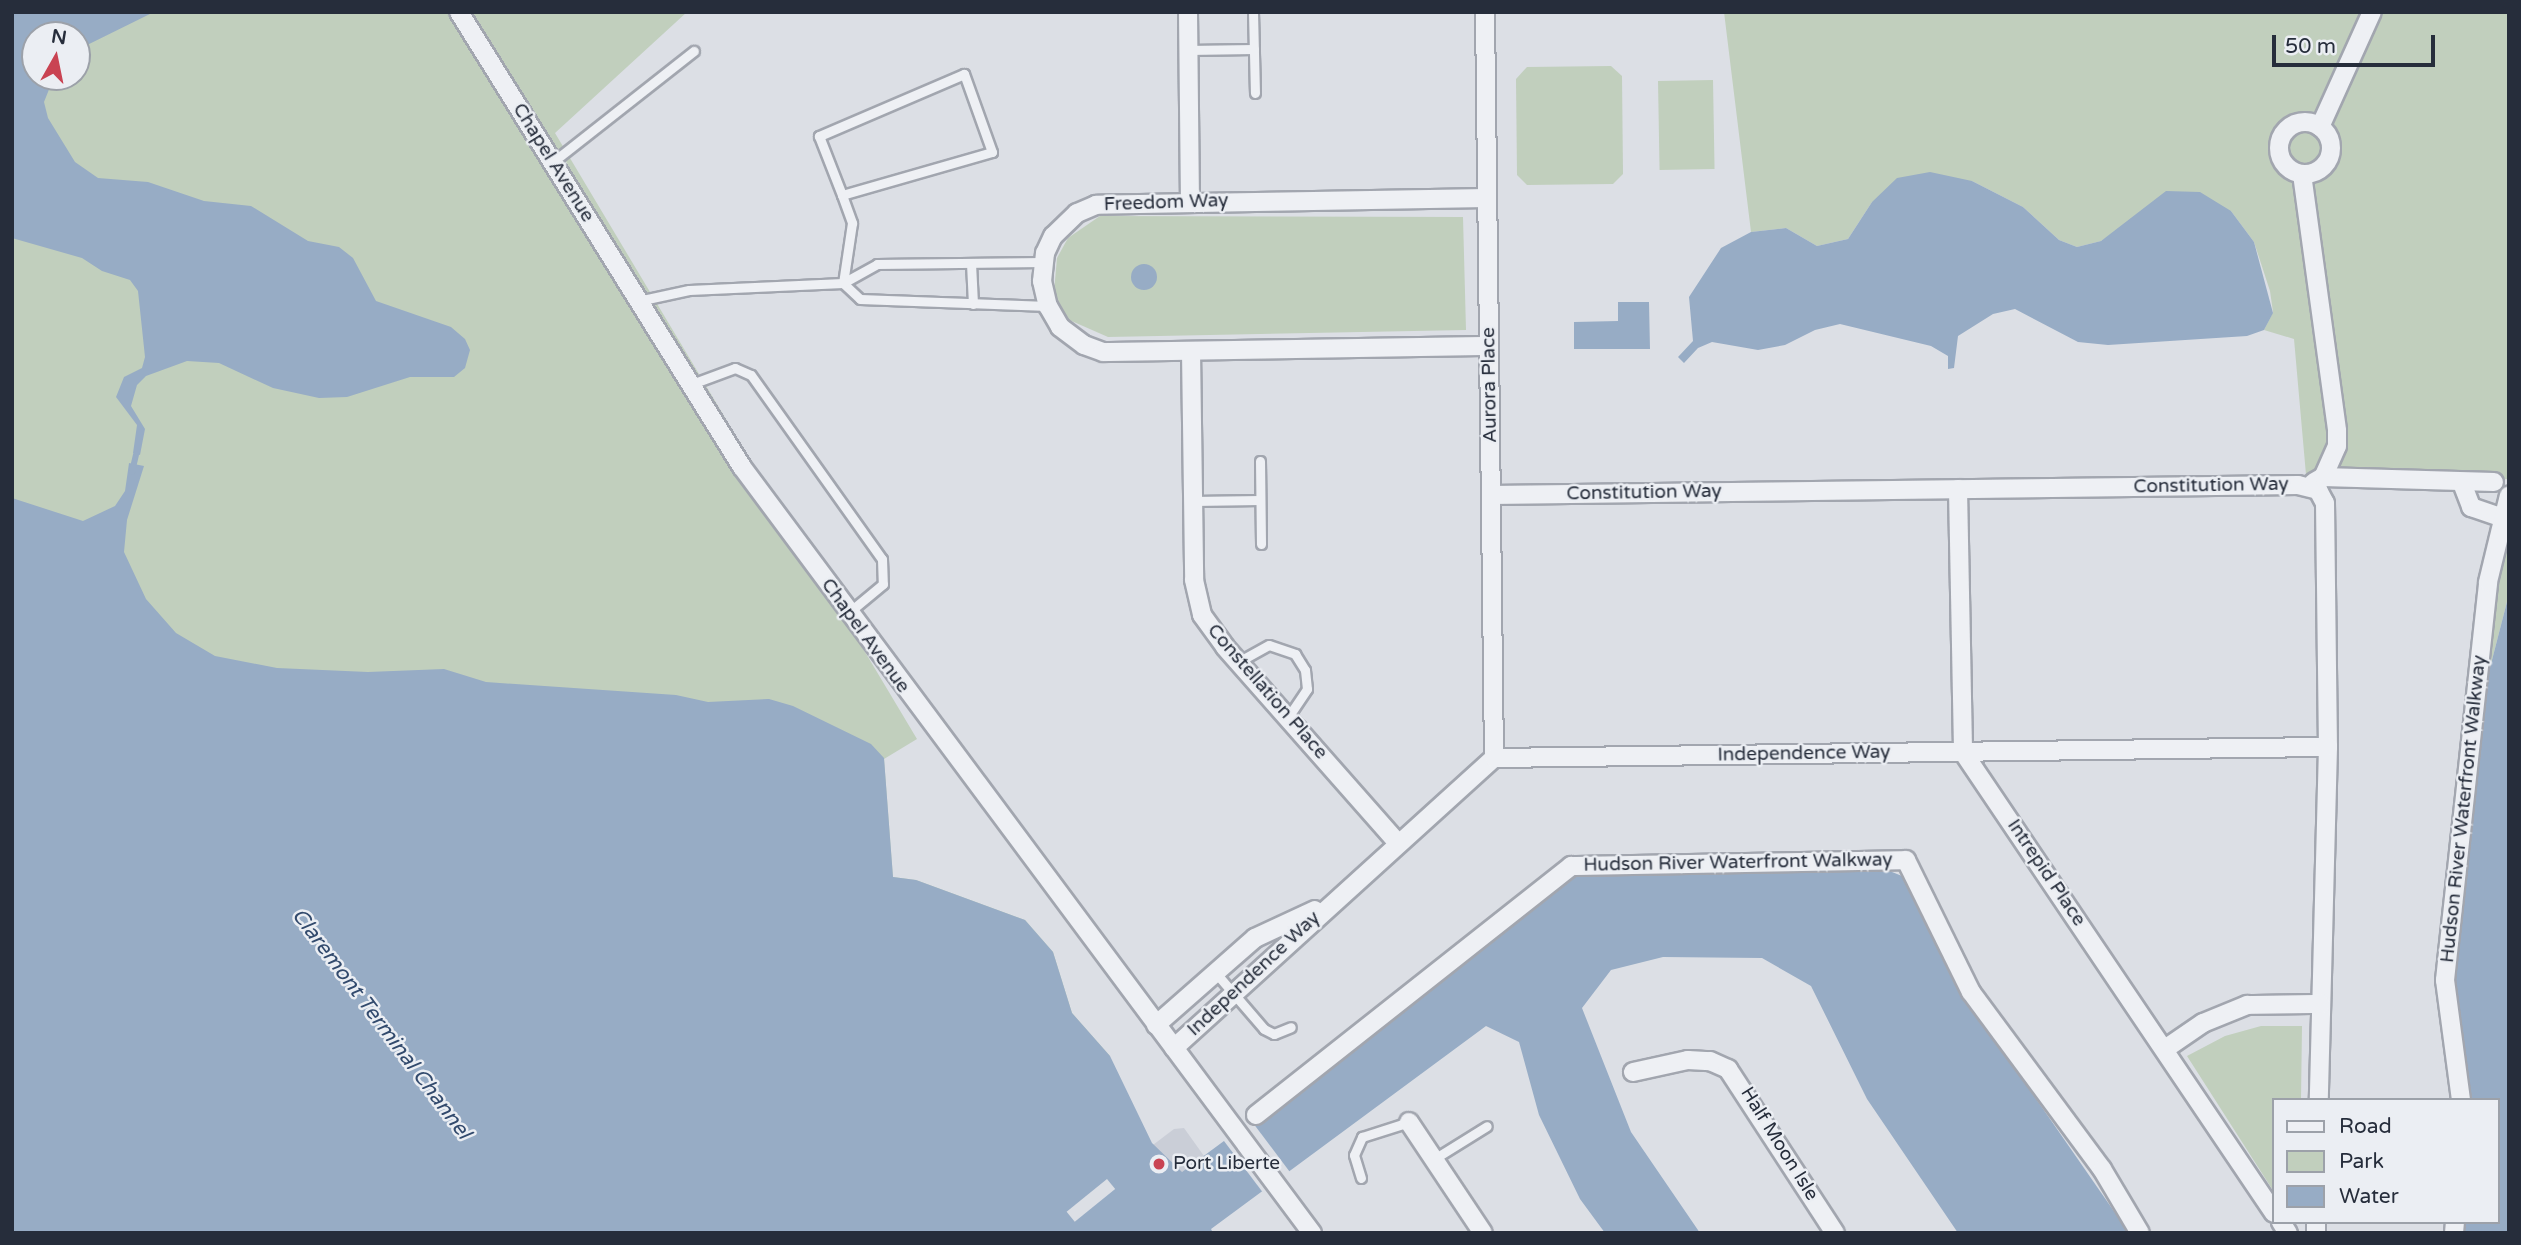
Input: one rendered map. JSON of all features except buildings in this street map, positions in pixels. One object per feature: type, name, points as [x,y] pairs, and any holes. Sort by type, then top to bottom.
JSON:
[{"type":"street","name":"Chapel Avenue","points":[[459,12],[554,161],[688,386],[848,613],[1312,1233]]},
{"type":"street","points":[[1188,12],[1190,201]]},
{"type":"street","name":"Aurora Place","points":[[1485,12],[1494,758]]},
{"type":"street","points":[[2320,127],[2372,12]]},
{"type":"street","points":[[2302,174],[2318,170],[2329,158],[2330,141],[2320,127],[2295,124],[2283,135],[2282,160],[2302,174],[2337,431],[2337,446],[2315,482]]},
{"type":"street","name":"Freedom Way","points":[[1043,262],[1053,236],[1086,208],[1119,201],[1487,198]]},
{"type":"street","points":[[1043,262],[1048,306],[1067,334],[1094,349],[1191,351],[1489,346]]},
{"type":"street","name":"Constellation Place","points":[[1191,351],[1193,500],[1198,605],[1207,625],[1238,662],[1397,842]]},
{"type":"street","name":"Hudson River Waterfront Walkway","points":[[2315,482],[2462,483],[2503,486],[2503,518],[2488,582],[2445,980],[2461,1098]]},
{"type":"street","name":"Constitution Way","points":[[1491,495],[2315,482],[2325,503],[2328,747],[2319,1098]]},
{"type":"street","points":[[2462,483],[2471,507],[2503,518]]},
{"type":"street","points":[[1958,489],[1964,752]]},
{"type":"street","name":"Independence Way","points":[[1174,1048],[1397,842],[1494,758],[2328,747]]},
{"type":"street","name":"Intrepid Place","points":[[1964,752],[2272,1210]]},
{"type":"street","name":"Hudson River Waterfront Walkway","points":[[1256,1115],[1571,866],[1906,860],[1971,992],[2102,1169],[2140,1233]]},
{"type":"street","name":"Independence Way","points":[[1156,1025],[1255,938],[1333,900]]},
{"type":"street","points":[[2165,1049],[2203,1023],[2247,1005],[2321,1004]]},
{"type":"street","name":"Half Moon Isle","points":[[1633,1072],[1688,1060],[1710,1061],[1728,1069],[1835,1233]]},
{"type":"street","points":[[1409,1122],[1483,1233]]},
{"type":"lane","points":[[1253,12],[1255,93]]},
{"type":"lane","points":[[1188,50],[1254,49]]},
{"type":"lane","points":[[554,161],[694,51]]},
{"type":"lane","points":[[842,195],[992,152],[964,74],[819,136],[852,223],[843,283]]},
{"type":"lane","points":[[636,301],[689,290],[843,283],[877,264],[1043,262]]},
{"type":"lane","points":[[971,263],[973,304]]},
{"type":"lane","points":[[843,283],[860,299],[1048,306]]},
{"type":"lane","points":[[688,386],[736,368],[751,375],[882,559],[883,584],[848,613]]},
{"type":"lane","points":[[1260,461],[1261,544]]},
{"type":"lane","points":[[1193,500],[1260,500]]},
{"type":"lane","points":[[1238,662],[1269,645],[1295,654],[1305,670],[1307,689],[1288,718]]},
{"type":"lane","points":[[1215,972],[1269,1033],[1291,1027]]},
{"type":"lane","points":[[1361,1178],[1354,1155],[1362,1137],[1409,1122]]},
{"type":"lane","points":[[1434,1159],[1488,1126]]},
{"type":"shaded area","points":[[1184,1128],[1204,1156],[1155,1192],[1108,1179],[1174,1129]]},
{"type":"green space","points":[[12,12],[687,12],[555,133],[917,739],[884,759],[893,877],[916,880],[1025,920],[1053,952],[1072,1013],[1110,1056],[12,856]]},
{"type":"green space","points":[[1724,12],[2509,12],[2509,479],[2307,486],[2294,339],[2264,330],[2273,312],[2270,291],[2254,242],[2231,211],[2125,225],[2101,241],[2077,247],[2059,240],[2023,207],[1972,181],[1872,202],[1848,239],[1817,246],[1786,228],[1751,232]]},
{"type":"green space","points":[[1611,66],[1622,76],[1623,174],[1613,184],[1527,185],[1517,175],[1516,79],[1527,67]]},
{"type":"green space","points":[[1713,80],[1715,169],[1660,170],[1658,81]]},
{"type":"green space","points":[[1100,216],[1463,217],[1466,330],[1108,337],[1067,319],[1054,292],[1057,258],[1068,238]]},
{"type":"green space","points":[[2509,535],[2509,594],[2483,695],[2500,577]]},
{"type":"green space","points":[[2261,1026],[2302,1026],[2301,1098],[2272,1098],[2272,1189],[2187,1056],[2225,1036]]},
{"type":"water","points":[[12,12],[154,12],[91,43],[91,21],[21,21],[21,91],[48,91],[44,102],[48,118],[75,162],[98,178],[148,182],[204,201],[251,206],[308,241],[339,247],[353,258],[376,301],[451,327],[465,339],[470,350],[465,368],[454,377],[410,377],[347,397],[319,398],[273,388],[219,363],[187,361],[146,376],[137,385],[131,406],[145,429],[140,455],[133,453],[137,425],[116,397],[124,377],[142,368],[145,357],[138,291],[130,280],[102,271],[82,258],[12,238]]},
{"type":"water","points":[[1930,172],[1972,181],[2023,207],[2059,240],[2077,247],[2101,241],[2166,191],[2200,192],[2231,211],[2254,242],[2273,313],[2264,330],[2247,336],[2108,345],[2078,342],[2015,309],[1993,314],[1958,336],[1954,368],[1948,369],[1948,356],[1931,346],[1840,324],[1815,330],[1785,345],[1758,350],[1712,342],[1698,348],[1684,363],[1678,357],[1693,341],[1689,297],[1721,248],[1751,232],[1786,228],[1817,246],[1848,239],[1872,202],[1897,178]]},
{"type":"water","points":[[1144,264],[1153,268],[1157,277],[1153,286],[1144,290],[1135,286],[1131,277],[1135,268]]},
{"type":"water","points":[[1618,302],[1649,302],[1650,349],[1574,349],[1574,322],[1618,321]]},
{"type":"water","name":"Claremont Terminal Channel","points":[[129,463],[144,466],[127,520],[124,552],[146,599],[176,633],[215,656],[277,668],[368,672],[444,669],[486,682],[676,695],[708,702],[769,699],[793,706],[871,744],[884,758],[893,877],[916,880],[1025,920],[1053,952],[1072,1013],[1110,1056],[1152,1143],[1182,1172],[1488,946],[1570,876],[1887,870],[1902,876],[1964,995],[2129,1233],[1958,1233],[1867,1099],[1811,986],[1762,958],[1663,957],[1611,970],[1582,1008],[1631,1132],[1700,1233],[1605,1233],[1580,1199],[1539,1115],[1519,1042],[1486,1026],[1211,1229],[1213,1233],[12,1233],[12,498],[83,521],[115,506],[125,491]]},
{"type":"water","points":[[2509,594],[2509,1233],[2460,1233],[2460,1224],[2500,1224],[2500,1098],[2466,1098],[2452,979],[2483,695]]},
{"type":"pier","points":[[1250,1119],[1292,1175],[1265,1195],[1223,1139]]},
{"type":"pier","points":[[1107,1179],[1115,1189],[1075,1222],[1067,1212]]},
{"type":"waterway","points":[[132,472],[136,454]]},
{"type":"place","name":"Port Liberte","points":[[1159,1164]]}]
